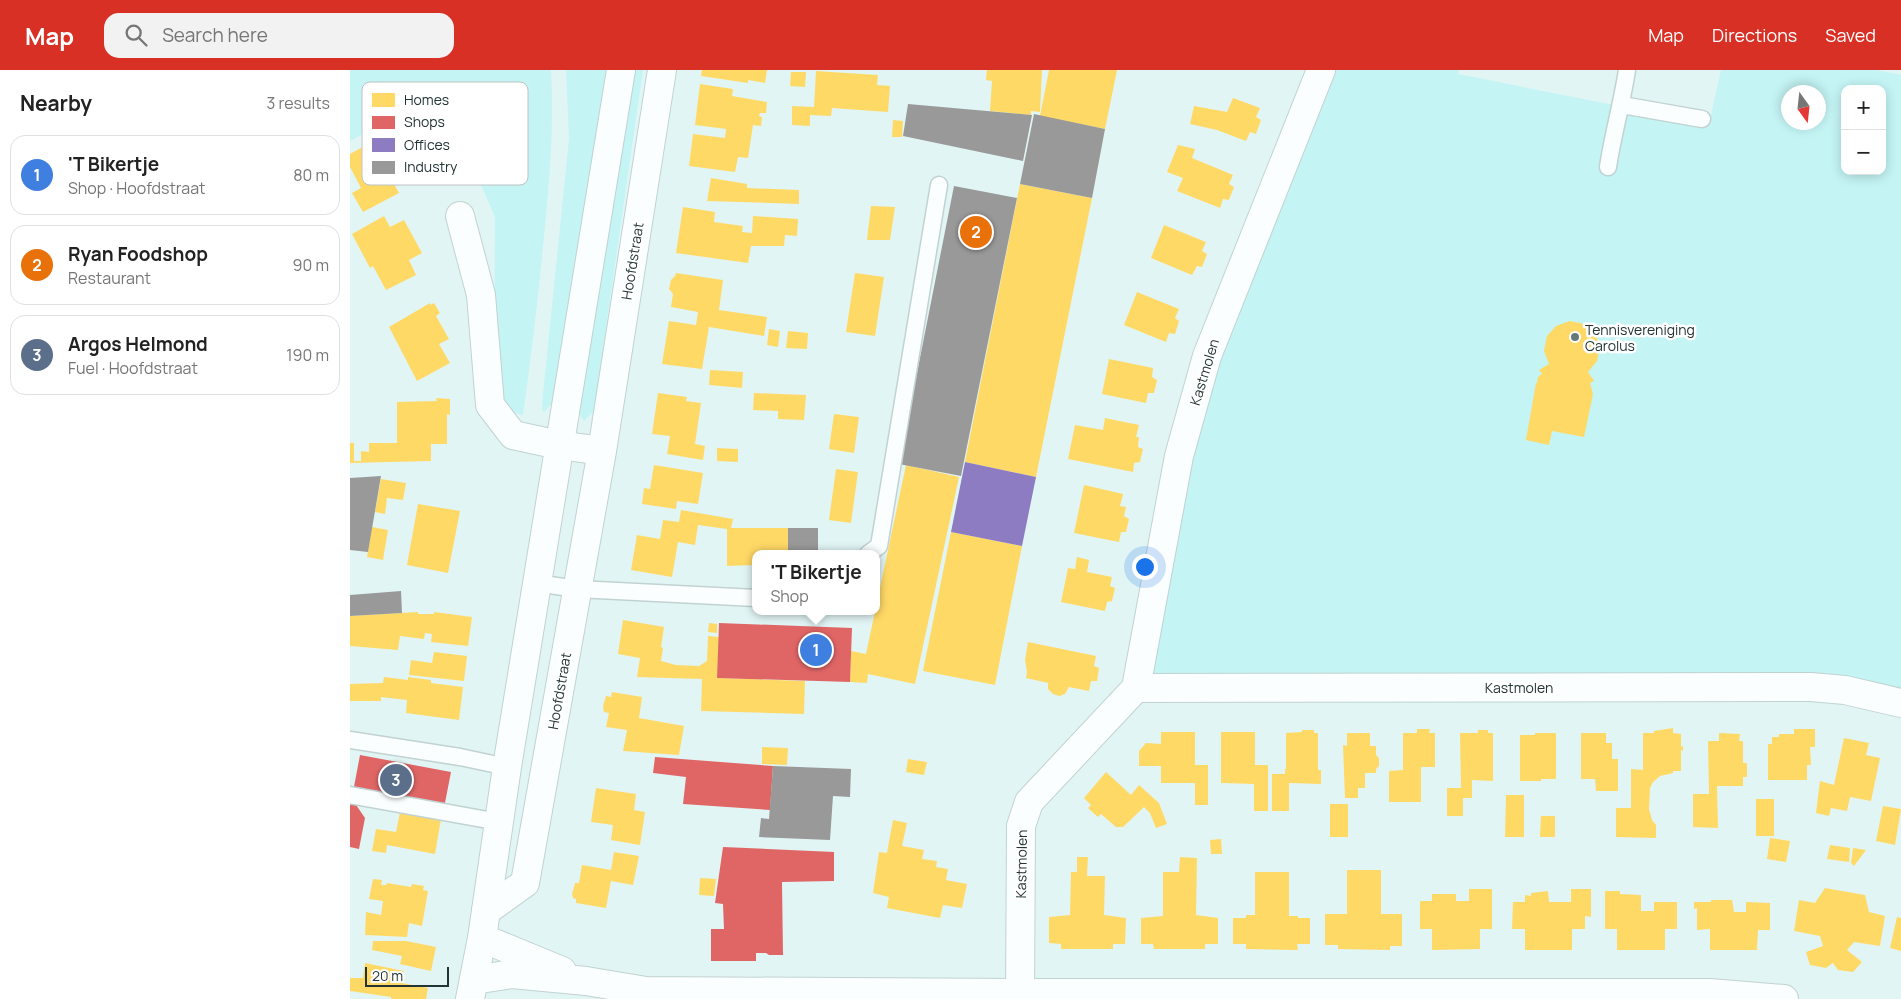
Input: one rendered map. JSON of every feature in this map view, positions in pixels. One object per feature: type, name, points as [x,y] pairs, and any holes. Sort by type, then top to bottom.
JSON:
[{"type":"street","name":"Hoofdstraat","points":[[484,924],[525,883],[602,451],[662,70]]},
{"type":"street","name":"Kastmolen","points":[[1020,996],[1020,826],[1029,802],[1136,688],[1179,456],[1207,356],[1321,70]]},
{"type":"street","points":[[472,990],[484,924],[536,583],[620,71]]},
{"type":"street","points":[[460,216],[481,295],[490,406],[513,435],[559,445],[602,451]]},
{"type":"street","name":"Kastmolen","points":[[1136,688],[1811,687],[1845,690],[1901,703]]},
{"type":"street","points":[[484,924],[586,981]]},
{"type":"street","points":[[472,990],[512,974],[586,981],[646,991],[1020,996],[1710,993],[1784,999]]},
{"type":"lane","points":[[1608,167],[1622,105],[1627,70]]},
{"type":"lane","points":[[1622,105],[1702,119]]},
{"type":"lane","points":[[874,550],[879,546],[939,184]]},
{"type":"lane","points":[[536,583],[577,589],[752,598]]},
{"type":"lane","points":[[350,740],[460,757],[507,767]]},
{"type":"lane","points":[[350,794],[499,822]]},
{"type":"shaded area","points":[[350,70],[551,70],[552,129],[548,187],[538,297],[523,415],[510,412],[498,403],[494,376],[495,217],[481,185],[528,185],[528,82],[362,82],[362,135],[350,141]]},
{"type":"shaded area","points":[[566,70],[607,70],[552,403],[544,412],[542,409],[543,394],[569,139]]},
{"type":"shaded area","points":[[632,70],[643,70],[594,411],[584,421],[578,412]]},
{"type":"shaded area","points":[[1332,70],[1459,70],[1458,74],[1709,124],[1721,70],[1877,70],[1901,75],[1901,693],[1148,679],[1200,422],[1219,356]]},
{"type":"building: Homes","points":[[702,70],[767,70],[765,83],[748,80],[748,83],[701,76]]},
{"type":"building: Homes","points":[[987,70],[1042,70],[1040,112],[1031,111],[1031,115],[990,111],[992,81],[986,80]]},
{"type":"building: Homes","points":[[1049,70],[1117,70],[1105,129],[1040,116]]},
{"type":"building: Homes","points":[[816,71],[878,75],[877,85],[890,86],[888,112],[832,108],[831,116],[810,115],[810,126],[792,125],[792,106],[814,107]]},
{"type":"building: Homes","points":[[791,72],[806,72],[805,87],[790,86]]},
{"type":"building: Homes","points":[[700,84],[733,89],[732,96],[767,102],[766,113],[760,113],[759,116],[762,117],[761,126],[753,125],[748,158],[738,157],[735,172],[689,166],[693,134],[725,138],[726,129],[695,125]]},
{"type":"building: Homes","points":[[1233,98],[1260,108],[1256,117],[1261,120],[1256,134],[1250,132],[1246,141],[1217,130],[1190,124],[1194,106],[1227,112]]},
{"type":"building: Homes","points":[[893,120],[903,121],[902,137],[892,137]]},
{"type":"building: Homes","points":[[1178,145],[1195,149],[1192,158],[1233,175],[1229,184],[1234,187],[1229,200],[1223,199],[1220,208],[1177,191],[1183,178],[1167,172]]},
{"type":"building: Homes","points":[[362,147],[362,185],[395,185],[399,193],[363,212],[352,193],[361,188],[350,167],[350,154]]},
{"type":"building: Homes","points":[[711,178],[747,184],[747,188],[799,190],[799,204],[707,201]]},
{"type":"building: Homes","points":[[1020,184],[1092,198],[1036,477],[965,462]]},
{"type":"building: Homes","points":[[871,206],[895,207],[890,240],[867,240]]},
{"type":"building: Homes","points":[[683,207],[715,212],[714,222],[743,226],[742,232],[752,233],[753,216],[798,219],[797,236],[785,235],[784,246],[751,246],[748,263],[676,253]]},
{"type":"building: Homes","points":[[384,216],[390,227],[404,220],[422,253],[409,260],[416,275],[386,290],[373,266],[370,268],[352,234]]},
{"type":"building: Homes","points":[[1164,225],[1206,242],[1202,251],[1207,254],[1202,267],[1197,266],[1192,275],[1151,258]]},
{"type":"building: Homes","points":[[676,273],[723,280],[719,310],[767,317],[764,336],[709,327],[702,369],[662,364],[669,321],[696,325],[698,312],[671,307],[673,294],[669,289],[671,280]]},
{"type":"building: Homes","points":[[855,273],[884,277],[875,336],[846,332]]},
{"type":"building: Homes","points":[[1137,292],[1179,309],[1175,318],[1179,321],[1175,334],[1169,333],[1166,342],[1124,325]]},
{"type":"building: Homes","points":[[430,303],[430,305],[434,303],[440,313],[436,316],[449,339],[439,344],[450,363],[417,381],[389,327]]},
{"type":"building: Homes","points":[[1570,321],[1584,324],[1590,328],[1595,333],[1600,347],[1597,361],[1588,372],[1594,381],[1590,383],[1593,394],[1584,437],[1552,431],[1549,445],[1526,440],[1536,383],[1538,377],[1542,374],[1539,370],[1549,364],[1544,351],[1547,336],[1556,326]]},
{"type":"building: Homes","points":[[769,329],[780,331],[778,347],[767,345]]},
{"type":"building: Homes","points":[[788,331],[808,333],[807,349],[786,348]]},
{"type":"building: Homes","points":[[1109,359],[1153,368],[1152,377],[1157,380],[1154,393],[1148,393],[1146,403],[1102,394]]},
{"type":"building: Homes","points":[[710,370],[743,372],[742,388],[709,385]]},
{"type":"building: Homes","points":[[658,393],[687,397],[686,401],[701,403],[695,444],[705,446],[703,460],[667,454],[670,436],[652,434]]},
{"type":"building: Homes","points":[[754,393],[806,395],[804,420],[778,419],[778,411],[753,410]]},
{"type":"building: Homes","points":[[436,398],[450,399],[450,415],[447,414],[447,444],[431,444],[431,461],[350,463],[350,443],[354,443],[354,461],[361,461],[361,451],[369,452],[369,443],[397,443],[397,402],[437,401]]},
{"type":"building: Homes","points":[[834,414],[859,417],[854,453],[829,449]]},
{"type":"building: Homes","points":[[1105,418],[1139,425],[1136,437],[1139,437],[1138,447],[1143,449],[1140,462],[1134,463],[1133,472],[1068,459],[1075,425],[1103,430]]},
{"type":"building: Homes","points":[[717,448],[738,449],[738,462],[717,461]]},
{"type":"building: Homes","points":[[654,465],[703,473],[698,504],[677,501],[676,509],[642,504],[644,488],[650,489]]},
{"type":"building: Homes","points":[[906,465],[959,477],[915,684],[868,674],[867,683],[850,682],[851,651],[866,654],[874,615],[880,615],[880,588]]},
{"type":"building: Homes","points":[[836,469],[858,472],[851,523],[829,520]]},
{"type":"building: Homes","points":[[381,479],[406,483],[403,500],[387,498],[385,514],[375,512]]},
{"type":"building: Homes","points":[[1084,485],[1123,494],[1120,506],[1126,507],[1124,516],[1129,519],[1126,532],[1121,532],[1119,542],[1074,533]]},
{"type":"building: Homes","points":[[418,504],[460,511],[448,573],[407,565]]},
{"type":"building: Homes","points":[[681,510],[733,519],[731,528],[788,528],[788,550],[752,550],[752,565],[727,566],[727,529],[698,525],[695,545],[678,542],[672,577],[631,570],[637,535],[660,539],[663,520],[679,522]]},
{"type":"building: Homes","points":[[372,527],[388,530],[383,560],[367,557]]},
{"type":"building: Homes","points":[[951,532],[1022,546],[995,685],[923,671]]},
{"type":"building: Homes","points":[[1077,557],[1089,560],[1087,572],[1112,577],[1110,586],[1115,588],[1112,601],[1107,602],[1105,611],[1061,602],[1068,568],[1075,569]]},
{"type":"building: Homes","points":[[418,612],[418,614],[434,614],[434,612],[472,617],[468,646],[431,642],[432,634],[425,633],[424,639],[400,636],[398,650],[350,646],[350,616]]},
{"type":"building: Homes","points":[[623,620],[664,627],[661,661],[676,665],[699,666],[707,661],[708,636],[719,637],[717,678],[805,681],[804,714],[701,711],[702,679],[637,677],[640,658],[618,654]]},
{"type":"building: Homes","points":[[709,623],[717,624],[717,633],[708,632]]},
{"type":"building: Homes","points":[[1028,642],[1096,656],[1094,666],[1099,668],[1097,681],[1091,681],[1089,691],[1069,687],[1065,694],[1059,696],[1053,694],[1048,689],[1048,683],[1026,678],[1025,660]]},
{"type":"building: Homes","points":[[434,652],[467,656],[464,681],[409,675],[411,660],[432,663]]},
{"type":"building: Homes","points":[[384,677],[408,680],[408,677],[431,680],[431,683],[463,687],[459,720],[406,713],[407,700],[381,697],[381,701],[350,701],[350,684],[383,683]]},
{"type":"building: Homes","points":[[612,692],[642,697],[639,718],[684,726],[679,755],[623,751],[627,730],[606,727],[609,713],[604,712],[603,706],[606,696],[611,697]]},
{"type":"building: Homes","points":[[1673,728],[1673,733],[1681,734],[1681,747],[1683,746],[1683,751],[1681,750],[1681,771],[1673,771],[1673,773],[1660,776],[1653,782],[1650,788],[1649,809],[1652,820],[1656,825],[1656,838],[1616,837],[1616,808],[1631,808],[1631,769],[1643,770],[1643,733],[1654,733],[1654,731]]},
{"type":"building: Homes","points":[[1417,729],[1430,729],[1429,733],[1435,733],[1435,767],[1421,767],[1421,802],[1389,802],[1389,771],[1403,770],[1403,733],[1417,733]]},
{"type":"building: Homes","points":[[1794,729],[1815,729],[1815,747],[1810,747],[1811,765],[1807,765],[1807,780],[1768,780],[1768,744],[1772,744],[1772,737],[1779,737],[1779,734],[1794,734]]},
{"type":"building: Homes","points":[[1302,730],[1314,730],[1314,733],[1318,733],[1318,770],[1321,770],[1321,784],[1289,783],[1289,811],[1272,811],[1272,774],[1285,774],[1286,733],[1302,732]]},
{"type":"building: Homes","points":[[1478,730],[1488,730],[1488,733],[1493,733],[1493,781],[1472,780],[1472,798],[1463,798],[1463,816],[1447,816],[1447,788],[1461,788],[1460,733],[1478,733]]},
{"type":"building: Homes","points":[[1161,732],[1195,732],[1195,765],[1208,765],[1208,805],[1195,805],[1195,783],[1161,783],[1161,766],[1139,766],[1139,751],[1146,743],[1161,744]]},
{"type":"building: Homes","points":[[1221,732],[1255,732],[1255,765],[1268,765],[1268,811],[1254,811],[1254,784],[1221,783]]},
{"type":"building: Homes","points":[[1347,733],[1370,733],[1370,746],[1376,746],[1376,755],[1379,758],[1379,766],[1376,769],[1376,773],[1365,773],[1365,788],[1358,788],[1358,798],[1345,798],[1343,745],[1347,746]]},
{"type":"building: Homes","points":[[1535,733],[1556,733],[1556,779],[1520,781],[1520,735],[1535,735]]},
{"type":"building: Homes","points":[[1581,733],[1606,733],[1606,743],[1612,743],[1612,759],[1618,759],[1618,791],[1596,791],[1595,779],[1581,779]]},
{"type":"building: Homes","points":[[1719,733],[1740,734],[1739,741],[1743,741],[1743,763],[1747,763],[1747,777],[1743,777],[1743,786],[1717,786],[1718,828],[1693,827],[1693,794],[1709,794],[1708,741],[1719,741]]},
{"type":"building: Homes","points":[[1844,738],[1869,743],[1866,755],[1880,758],[1871,801],[1850,797],[1847,811],[1831,808],[1829,816],[1816,813],[1820,781],[1834,785]]},
{"type":"building: Homes","points":[[762,747],[788,748],[787,765],[762,764]]},
{"type":"building: Homes","points":[[908,759],[927,762],[924,775],[906,772]]},
{"type":"building: Homes","points":[[1106,772],[1131,795],[1139,785],[1159,803],[1167,824],[1156,828],[1150,813],[1144,807],[1123,827],[1116,827],[1101,814],[1098,817],[1088,808],[1091,805],[1084,798]]},
{"type":"building: Homes","points":[[596,788],[636,794],[634,810],[645,812],[640,845],[611,840],[613,825],[591,822]]},
{"type":"building: Homes","points":[[1506,795],[1524,795],[1524,837],[1505,837]]},
{"type":"building: Homes","points":[[1756,799],[1774,799],[1774,836],[1756,836]]},
{"type":"building: Homes","points":[[1330,804],[1348,804],[1348,837],[1330,837]]},
{"type":"building: Homes","points":[[1883,806],[1901,809],[1895,845],[1876,841]]},
{"type":"building: Homes","points":[[400,812],[441,819],[435,854],[387,845],[386,853],[372,851],[376,829],[396,832]]},
{"type":"building: Homes","points":[[1541,816],[1555,816],[1555,837],[1540,837]]},
{"type":"building: Homes","points":[[893,820],[907,823],[902,846],[924,850],[922,859],[937,861],[936,867],[948,869],[946,880],[967,884],[962,908],[943,905],[940,918],[887,908],[889,897],[873,893],[879,852],[887,853]]},
{"type":"building: Homes","points":[[1770,838],[1790,841],[1786,862],[1767,859]]},
{"type":"building: Homes","points":[[1221,839],[1222,854],[1211,854],[1210,840]]},
{"type":"building: Homes","points":[[1830,845],[1850,848],[1849,862],[1827,859]]},
{"type":"building: Homes","points":[[1853,848],[1866,850],[1854,866],[1851,863]]},
{"type":"building: Homes","points":[[614,852],[639,856],[633,885],[611,881],[606,908],[576,903],[576,899],[573,898],[572,894],[575,883],[579,883],[582,865],[611,870]]},
{"type":"building: Homes","points":[[1077,857],[1088,857],[1087,876],[1105,876],[1104,915],[1126,918],[1125,944],[1113,944],[1113,949],[1061,949],[1061,944],[1049,943],[1049,917],[1070,915],[1071,872],[1077,872]]},
{"type":"building: Homes","points":[[1180,857],[1197,858],[1196,915],[1218,918],[1218,944],[1205,944],[1205,949],[1154,949],[1153,944],[1141,944],[1141,918],[1163,916],[1163,872],[1179,872]]},
{"type":"building: Homes","points":[[1347,870],[1381,870],[1381,914],[1402,914],[1402,946],[1390,946],[1390,950],[1338,949],[1338,945],[1325,945],[1325,914],[1347,914]]},
{"type":"building: Homes","points":[[1255,872],[1289,872],[1289,916],[1310,918],[1310,944],[1297,944],[1298,950],[1246,949],[1246,944],[1233,944],[1233,918],[1246,918],[1246,915],[1255,915]]},
{"type":"building: Homes","points":[[700,878],[716,879],[714,896],[699,895]]},
{"type":"building: Homes","points":[[373,879],[382,880],[381,885],[386,885],[387,883],[411,887],[412,884],[424,886],[423,890],[428,891],[422,926],[409,923],[407,937],[365,935],[366,912],[381,915],[383,901],[369,899]]},
{"type":"building: Homes","points":[[1825,888],[1865,895],[1869,912],[1885,916],[1880,946],[1854,942],[1847,950],[1862,962],[1853,972],[1838,970],[1833,963],[1826,968],[1810,965],[1806,952],[1823,946],[1820,936],[1794,931],[1799,900],[1815,903]]},
{"type":"building: Homes","points":[[1469,889],[1492,889],[1492,929],[1480,929],[1480,949],[1432,950],[1432,929],[1420,929],[1420,901],[1432,901],[1432,894],[1456,894],[1456,901],[1469,901]]},
{"type":"building: Homes","points":[[1571,889],[1591,889],[1591,917],[1585,916],[1585,929],[1572,929],[1572,950],[1525,950],[1525,929],[1512,929],[1513,902],[1525,902],[1525,895],[1531,896],[1531,893],[1548,891],[1549,902],[1571,902]]},
{"type":"building: Homes","points":[[1605,891],[1620,891],[1620,894],[1641,895],[1641,911],[1654,911],[1654,902],[1677,902],[1677,929],[1665,929],[1665,950],[1617,950],[1617,929],[1605,929]]},
{"type":"building: Homes","points":[[1711,900],[1732,900],[1734,912],[1746,912],[1746,902],[1770,903],[1770,930],[1758,930],[1757,950],[1710,950],[1710,929],[1697,930],[1697,908],[1694,909],[1694,902],[1711,902]]},
{"type":"building: Homes","points":[[1897,917],[1901,918],[1901,951],[1890,948]]},
{"type":"building: Homes","points":[[373,941],[406,941],[436,947],[431,971],[400,964],[402,956],[372,950]]},
{"type":"building: Homes","points":[[365,963],[404,971],[402,983],[428,988],[426,999],[391,999],[391,997],[350,991],[350,978],[363,978]]},
{"type":"building: Shops","points":[[719,623],[852,628],[850,682],[717,678]]},
{"type":"building: Shops","points":[[360,755],[451,772],[444,808],[353,792]]},
{"type":"building: Shops","points":[[655,757],[773,766],[770,810],[683,804],[686,777],[653,773]]},
{"type":"building: Shops","points":[[350,796],[365,818],[359,849],[350,847]]},
{"type":"building: Shops","points":[[723,847],[834,852],[834,881],[782,882],[783,955],[756,953],[756,961],[711,961],[711,929],[724,929],[723,904],[715,903]]},
{"type":"building: Offices","points":[[965,462],[1036,477],[1022,546],[951,532]]},
{"type":"building: Industry","points":[[908,104],[1032,115],[1023,161],[903,136]]},
{"type":"building: Industry","points":[[1034,114],[1105,129],[1092,198],[1020,184]]},
{"type":"building: Industry","points":[[954,186],[1017,198],[961,476],[899,464]]},
{"type":"building: Industry","points":[[381,476],[368,552],[350,550],[350,478]]},
{"type":"building: Industry","points":[[788,528],[818,528],[818,550],[788,550]]},
{"type":"building: Industry","points":[[401,591],[402,613],[350,616],[350,595]]},
{"type":"building: Industry","points":[[773,766],[851,769],[850,797],[833,796],[830,840],[759,837],[761,818],[769,819]]},
{"type":"place","name":"Ryan Foodshop","points":[[976,232]]},
{"type":"place","name":"Tennisvereniging Carolus","points":[[1575,337]]},
{"type":"place","name":"'T Bikertje","points":[[816,650]]},
{"type":"place","name":"Argos Helmond","points":[[396,780]]}]
